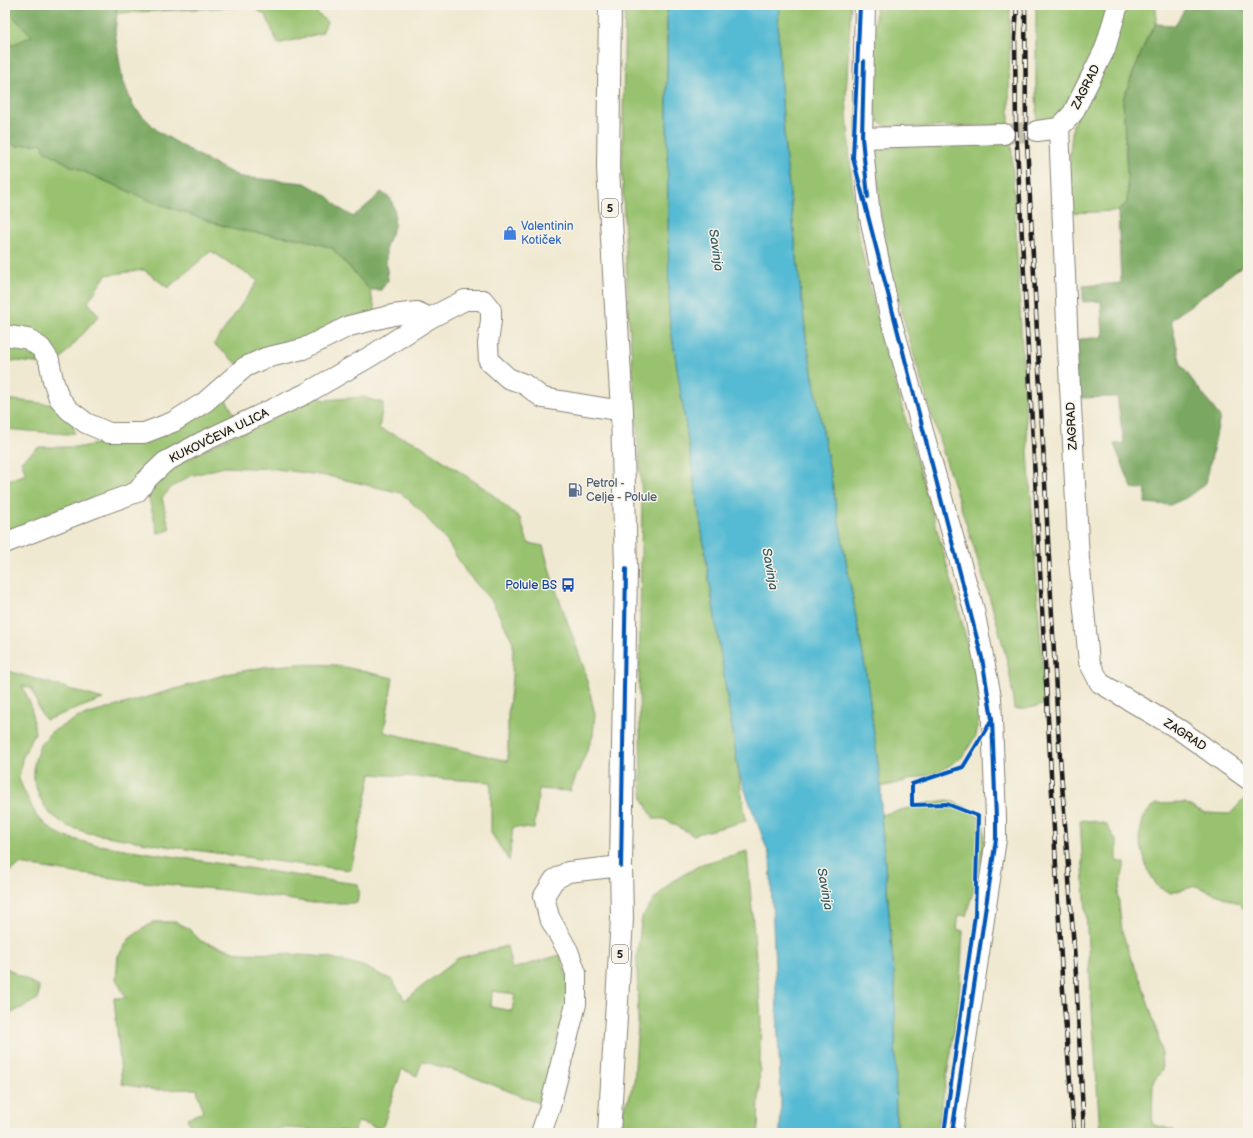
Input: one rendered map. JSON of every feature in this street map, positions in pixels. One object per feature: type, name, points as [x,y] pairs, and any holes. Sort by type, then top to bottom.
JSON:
[{"type":"main road","name":"5","points":[[609,1133],[622,919],[621,866],[626,569],[622,411],[608,169],[610,5]]},
{"type":"street","points":[[865,5],[862,138],[870,217],[890,316],[974,610],[990,697],[996,839],[952,1133]]},
{"type":"street","name":"ZAGRAD","points":[[1118,5],[1105,50],[1073,113],[1059,128],[1068,348],[1079,559],[1089,662],[1100,683],[1180,730],[1248,779]]},
{"type":"street","points":[[1037,131],[1059,128]]},
{"type":"street","points":[[862,138],[1004,134]]},
{"type":"street","name":"KUKOVČEVA ULICA","points":[[5,543],[136,492],[165,462],[202,442],[304,394],[371,356],[430,318],[464,300],[483,300],[491,310],[488,344],[489,361],[508,378],[524,384],[543,398],[622,411]]},
{"type":"street","points":[[5,335],[28,339],[41,348],[49,360],[53,380],[59,398],[69,410],[86,423],[109,433],[144,433],[173,422],[205,402],[245,367],[265,358],[303,349],[349,326],[393,315],[417,312],[430,318]]},
{"type":"street","points":[[541,1133],[550,1107],[576,1004],[576,973],[568,951],[549,917],[544,896],[554,880],[568,872],[621,866]]},
{"type":"green space","points":[[5,5],[115,5],[117,13],[115,32],[122,78],[133,106],[159,132],[203,158],[240,177],[305,183],[329,197],[339,208],[353,217],[381,192],[391,199],[395,212],[394,227],[386,246],[388,280],[381,290],[370,290],[332,248],[302,239],[236,230],[153,202],[71,166],[44,150],[42,143],[17,146],[5,142],[5,48],[32,36],[12,15],[5,14]]},
{"type":"green space","points":[[115,5],[315,5],[312,8],[327,22],[322,33],[278,44],[266,16],[252,6],[117,13]]},
{"type":"green space","points":[[625,5],[667,5],[669,316],[746,821],[693,835],[664,819],[654,819],[643,800],[641,784],[639,684],[642,497],[628,308],[622,172]]},
{"type":"green space","points":[[779,5],[851,5],[846,95],[850,161],[857,228],[868,280],[886,351],[953,586],[978,687],[979,720],[976,736],[962,757],[940,772],[881,787],[866,672],[806,338],[785,151],[778,33]]},
{"type":"green space","points":[[876,5],[1010,5],[1009,125],[890,128],[879,122],[874,110],[873,52]]},
{"type":"green space","points":[[1036,5],[1112,5],[1105,33],[1062,116],[1037,126],[1036,90]]},
{"type":"green space","points":[[1124,5],[1156,5],[1156,24],[1147,38],[1123,99],[1128,191],[1127,203],[1118,211],[1068,213],[1068,171],[1073,125]]},
{"type":"green space","points":[[1187,5],[1248,5],[1248,262],[1171,320],[1181,365],[1220,417],[1206,483],[1186,498],[1170,505],[1145,503],[1146,490],[1132,488],[1114,444],[1124,443],[1117,397],[1077,398],[1073,340],[1103,337],[1101,301],[1083,302],[1083,286],[1121,283],[1118,211],[1127,203],[1128,191],[1123,99],[1147,38],[1156,24],[1175,25]]},
{"type":"green space","points":[[5,14],[12,15],[32,36],[5,48]]},
{"type":"green space","points":[[1011,138],[1025,406],[1044,693],[1047,704],[1025,709],[1014,709],[1008,667],[998,626],[907,331],[890,265],[882,221],[877,176],[877,153],[885,146]]},
{"type":"green space","points":[[5,142],[17,146],[42,143],[44,150],[71,166],[153,202],[236,230],[302,239],[332,248],[370,290],[376,313],[237,364],[214,344],[258,281],[211,251],[168,288],[144,270],[106,275],[88,302],[99,316],[56,364],[11,332],[5,318]]},
{"type":"green space","points":[[5,338],[24,343],[45,364],[5,360]]},
{"type":"green space","points":[[318,394],[323,400],[362,397],[383,403],[379,429],[417,443],[487,490],[520,518],[528,543],[543,546],[553,582],[584,668],[595,714],[593,736],[570,791],[539,789],[534,829],[513,827],[509,861],[491,833],[491,782],[371,774],[351,870],[172,847],[88,833],[67,826],[48,812],[39,796],[34,781],[34,763],[40,745],[51,732],[79,717],[227,674],[264,667],[298,664],[336,665],[393,678],[384,732],[508,761],[508,714],[512,679],[513,642],[493,603],[466,572],[448,543],[421,511],[401,493],[333,477],[277,469],[224,467],[190,476],[172,487],[162,498],[170,530],[158,533],[147,492],[173,465]]},
{"type":"green space","points":[[225,398],[236,417],[130,489],[5,538],[5,481],[26,474],[21,461],[39,447],[82,447],[96,444]]},
{"type":"green space","points":[[5,399],[56,405],[71,417],[75,433],[66,434],[5,429]]},
{"type":"green space","points":[[5,670],[103,699],[46,720],[41,714],[32,689],[22,685],[31,706],[35,733],[22,759],[19,779],[37,817],[52,830],[66,837],[92,844],[358,884],[359,892],[357,903],[313,903],[224,890],[82,874],[20,864],[5,875]]},
{"type":"green space","points":[[1248,795],[1248,915],[1240,904],[1196,886],[1171,893],[1158,887],[1147,869],[1139,837],[1144,816],[1155,804],[1185,803],[1205,813],[1230,814]]},
{"type":"green space","points":[[948,800],[968,809],[980,819],[983,824],[984,832],[982,856],[966,916],[959,915],[957,929],[963,931],[959,1001],[937,1133],[896,1133],[895,987],[881,815],[929,803]]},
{"type":"green space","points":[[1080,820],[1106,824],[1117,842],[1117,861],[1125,863],[1118,894],[1122,931],[1131,959],[1141,981],[1157,1031],[1161,1051],[1162,1071],[1153,1082],[1152,1124],[1173,1130],[1176,1133],[1100,1133]]},
{"type":"green space","points":[[747,851],[761,1018],[758,1133],[620,1133],[622,1113],[634,1083],[638,1021],[637,955],[642,917],[654,900],[671,882],[702,864]]},
{"type":"green space","points":[[153,922],[176,922],[188,928],[201,941],[240,953],[328,957],[362,966],[392,980],[405,1000],[458,958],[507,946],[512,969],[560,955],[568,979],[566,1004],[541,1104],[463,1073],[422,1061],[417,1076],[402,1069],[382,1129],[358,1122],[354,1133],[346,1131],[282,1128],[267,1133],[192,1133],[187,1118],[203,1112],[197,1089],[156,1090],[122,1084],[114,998],[126,998],[116,979],[118,956],[130,938]],"holes":[[[492,991],[515,994],[512,1011],[491,1007]]]},
{"type":"green space","points":[[5,967],[39,987],[38,999],[8,1015],[5,1015]]},
{"type":"water","name":"Savinja","points":[[667,5],[779,5],[778,33],[785,151],[806,338],[866,672],[881,787],[881,815],[895,987],[896,1133],[780,1133],[781,1101],[770,857],[739,774],[669,316]]},
{"type":"tunnel","points":[[1004,134],[1037,131]]},
{"type":"railway","points":[[1017,5],[1015,39],[1016,127],[1062,977],[1074,1133]]},
{"type":"railway","points":[[1025,5],[1026,123],[1058,729],[1076,975],[1084,1133]]},
{"type":"cycle path","points":[[860,5],[853,158],[982,658],[992,719],[963,767],[912,784],[912,805],[947,804],[978,816],[975,915],[944,1133]]},
{"type":"cycle path","points":[[864,61],[862,138],[868,197]]},
{"type":"cycle path","points":[[621,866],[626,569]]},
{"type":"cycle path","points":[[952,1133],[996,839],[992,719]]},
{"type":"place","name":"Valentinin Kotiček","points":[[510,233]]},
{"type":"place","name":"Petrol - Celje - Polule","points":[[575,490]]},
{"type":"place","name":"Polule BS","points":[[568,585]]}]
